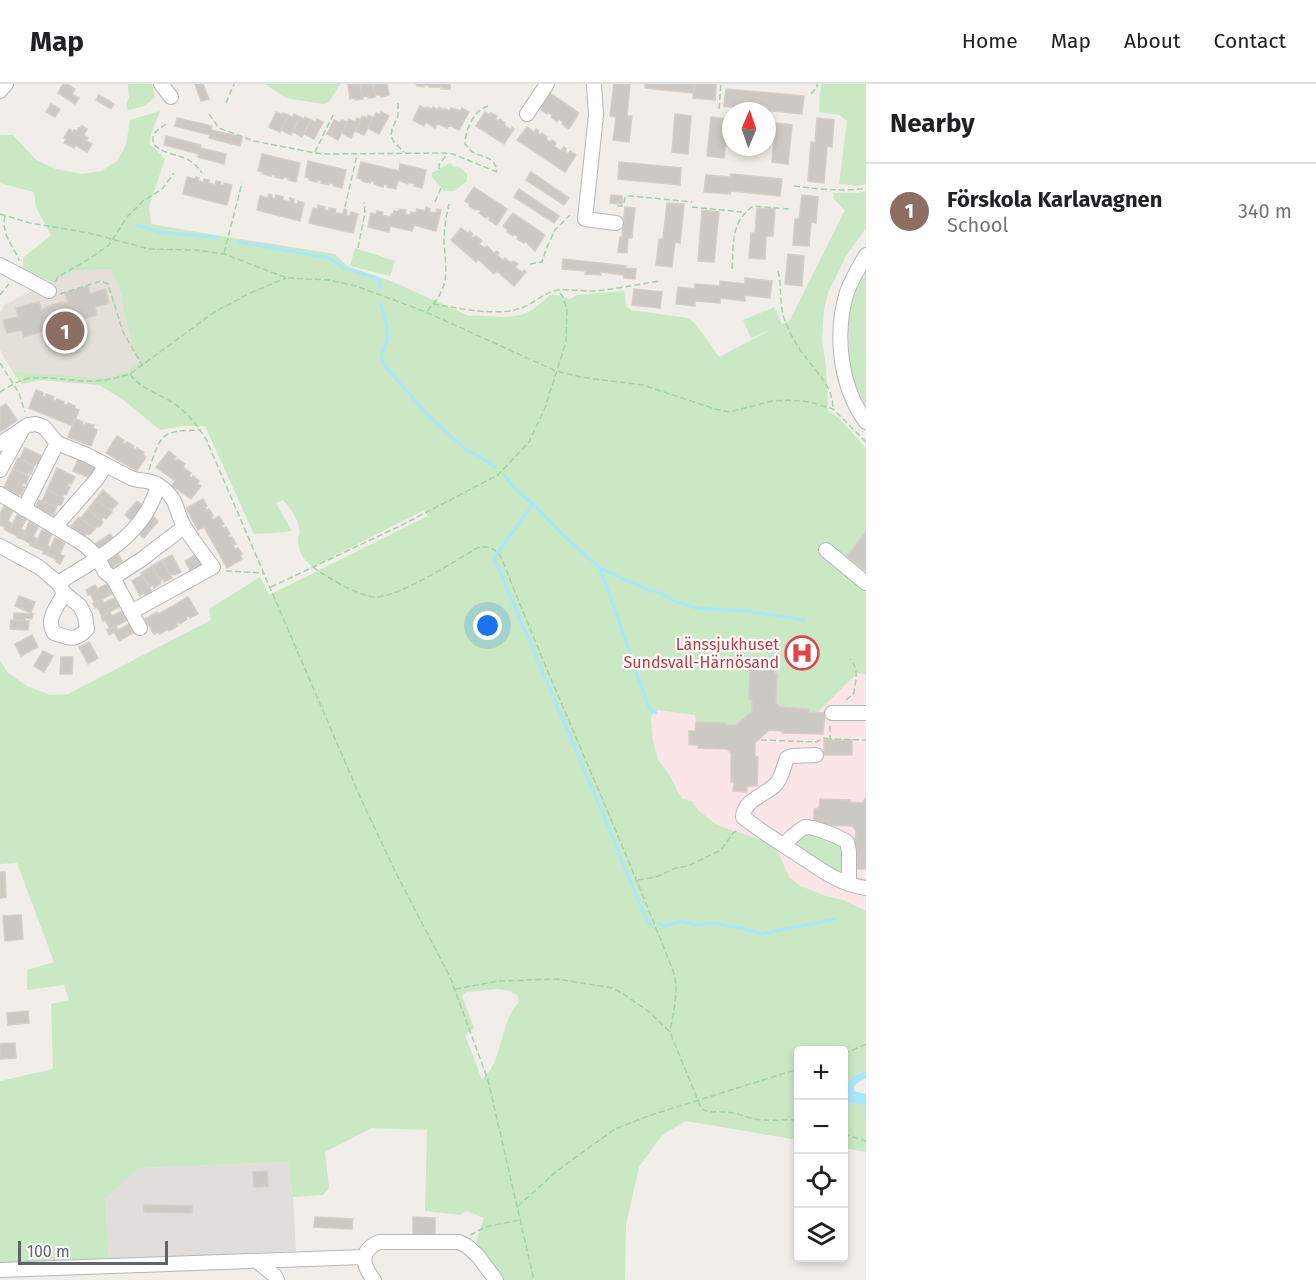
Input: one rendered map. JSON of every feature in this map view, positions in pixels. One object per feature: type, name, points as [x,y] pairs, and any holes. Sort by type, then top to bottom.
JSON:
[{"type":"street","points":[[0,92],[6,84]]},
{"type":"street","points":[[161,84],[171,97]]},
{"type":"street","points":[[527,114],[547,84]]},
{"type":"street","points":[[594,84],[596,115],[585,219],[616,223]]},
{"type":"street","points":[[866,255],[847,292],[841,319],[841,350],[846,380],[856,409],[866,422]]},
{"type":"street","points":[[0,265],[49,291]]},
{"type":"street","points":[[0,444],[25,427],[36,424],[44,428],[57,443],[87,455],[138,481],[152,482],[168,492],[177,504],[184,527],[213,567],[131,612]]},
{"type":"street","points":[[0,467],[25,427]]},
{"type":"street","points":[[24,509],[57,443]]},
{"type":"street","points":[[55,527],[97,479],[106,465]]},
{"type":"street","points":[[0,546],[39,567],[61,588],[116,546],[142,520],[155,496],[152,482]]},
{"type":"street","points":[[0,494],[86,546],[98,558],[105,572],[113,578],[140,628]]},
{"type":"street","points":[[113,578],[184,527]]},
{"type":"street","points":[[826,550],[866,583]]},
{"type":"street","points":[[832,713],[866,713]]},
{"type":"street","points":[[816,755],[787,758],[777,784],[747,804],[743,817],[838,880],[866,888]]},
{"type":"street","points":[[783,845],[807,827],[843,839],[848,842],[849,884]]},
{"type":"street","points":[[374,1280],[369,1274],[364,1257],[371,1245],[379,1242],[459,1242],[478,1256],[496,1280]]},
{"type":"street","points":[[0,1270],[364,1257]]},
{"type":"street","points":[[258,1262],[277,1280]]},
{"type":"path","points":[[226,103],[234,84]]},
{"type":"path","points":[[719,109],[721,84]]},
{"type":"path","points":[[811,94],[817,84]]},
{"type":"path","points":[[398,103],[398,116],[391,136],[404,153]]},
{"type":"path","points":[[209,114],[219,128],[254,141],[327,154],[448,153],[497,172],[496,165],[490,158],[470,150],[465,144],[465,135],[473,119],[478,111],[488,106]]},
{"type":"path","points":[[315,153],[333,115]]},
{"type":"path","points":[[166,124],[153,135],[154,146],[167,153],[191,160],[202,173]]},
{"type":"path","points":[[345,207],[357,153]]},
{"type":"path","points":[[439,169],[439,165],[448,153]]},
{"type":"path","points":[[142,365],[123,332],[108,284],[101,281],[57,295],[49,291],[58,277],[89,260],[109,245],[128,217],[143,201],[162,189],[174,173]]},
{"type":"path","points":[[224,254],[242,183]]},
{"type":"path","points":[[794,186],[836,190],[866,188]]},
{"type":"path","points":[[435,202],[441,188]]},
{"type":"path","points":[[617,206],[623,206],[627,196],[692,202]]},
{"type":"path","points":[[358,248],[365,213],[364,202]]},
{"type":"path","points":[[426,312],[445,285],[447,277],[444,241],[449,204]]},
{"type":"path","points":[[732,270],[736,225],[744,213],[753,206],[790,209]]},
{"type":"path","points":[[692,207],[744,213]]},
{"type":"path","points":[[0,214],[30,223],[89,233],[149,249],[196,250],[224,254],[287,278],[329,280],[356,286],[426,312],[556,371],[580,377],[643,385],[715,409],[729,412],[772,401],[810,402],[833,409],[866,442]]},
{"type":"path","points":[[530,264],[542,262],[555,230],[570,215]]},
{"type":"path","points":[[0,295],[16,273],[19,264],[18,257],[4,230],[5,216]]},
{"type":"path","points":[[778,271],[780,302],[784,318],[794,340],[831,391],[833,409]]},
{"type":"path","points":[[0,392],[26,379],[103,381],[130,374],[213,313],[250,293],[287,278]]},
{"type":"path","points":[[433,304],[485,311],[508,311],[535,302],[546,293],[558,290],[593,291],[660,281]]},
{"type":"path","points":[[271,588],[402,525],[498,475],[529,442],[545,408],[566,342],[567,310],[558,290]]},
{"type":"path","points":[[0,363],[20,393],[25,427]]},
{"type":"path","points":[[130,374],[143,387],[171,401],[186,412],[206,439],[361,799],[455,989],[488,1080],[534,1280]]},
{"type":"path","points":[[152,482],[156,446],[161,439],[170,432],[200,430]]},
{"type":"path","points":[[313,567],[345,586],[371,597],[379,597],[395,593],[477,548],[490,547],[496,550],[501,557],[637,880],[676,981],[676,1000],[670,1032]]},
{"type":"path","points":[[213,567],[226,571],[264,573]]},
{"type":"path","points":[[846,700],[854,693],[857,669],[850,659]]},
{"type":"path","points":[[830,728],[830,739]]},
{"type":"path","points":[[761,740],[816,742],[824,738],[866,740]]},
{"type":"path","points":[[637,880],[656,877],[676,868],[688,866],[721,850],[733,833],[753,825]]},
{"type":"path","points":[[455,989],[499,981],[537,979],[558,979],[612,988],[648,1011],[670,1032],[701,1108],[706,1112],[723,1112],[756,1120],[794,1120]]},
{"type":"path","points":[[848,1052],[866,1044]]},
{"type":"path","points":[[517,1206],[558,1170],[615,1129],[648,1116],[794,1070]]},
{"type":"path","points":[[848,1136],[866,1141]]},
{"type":"path","points":[[459,1242],[486,1227],[521,1220]]},
{"type":"shaded area","points":[[111,269],[121,293],[124,314],[140,362],[130,370],[114,376],[96,378],[12,371],[0,350],[0,312],[4,305],[72,271]]},
{"type":"shaded area","name":"Länssjukhuset Sundsvall-Härnösand","points":[[834,414],[866,448],[866,911],[843,900],[801,886],[789,877],[778,852],[717,825],[698,810],[692,801],[683,799],[658,759],[653,741],[651,716],[658,710],[695,715]]},
{"type":"shaded area","points":[[288,1162],[293,1197],[296,1251],[109,1259],[105,1197],[140,1168]]},
{"type":"green space","points":[[128,84],[152,84],[155,97],[143,106],[128,110],[126,105],[129,97]]},
{"type":"green space","points":[[265,84],[340,84],[329,102],[323,104],[286,98]]},
{"type":"green space","points":[[822,84],[866,84],[866,184],[858,186],[839,184],[847,121],[839,115],[819,112]]},
{"type":"green space","points":[[160,111],[152,131],[150,144],[165,159],[149,206],[151,224],[335,254],[347,266],[391,281],[469,316],[511,317],[527,313],[550,295],[570,299],[577,295],[624,291],[626,306],[631,310],[688,318],[696,324],[719,357],[770,330],[751,338],[743,320],[774,307],[782,324],[790,320],[845,210],[833,198],[834,193],[866,191],[866,228],[846,256],[828,293],[822,339],[828,411],[839,418],[866,448],[866,675],[859,673],[818,712],[809,712],[808,709],[780,707],[776,703],[775,664],[762,664],[749,699],[752,700],[752,711],[736,725],[696,722],[695,715],[658,710],[651,716],[653,741],[658,759],[683,799],[692,801],[698,810],[717,825],[767,842],[778,852],[789,877],[801,886],[843,900],[866,911],[866,1070],[848,1081],[848,1046],[794,1046],[794,1139],[686,1121],[662,1135],[639,1167],[626,1225],[625,1280],[500,1280],[475,1245],[484,1218],[467,1211],[460,1215],[425,1211],[427,1130],[372,1128],[325,1152],[329,1188],[323,1195],[293,1197],[288,1162],[140,1168],[105,1198],[109,1259],[0,1265],[0,1081],[53,1069],[51,1004],[69,1000],[64,985],[27,990],[27,970],[54,962],[17,863],[0,864],[0,660],[7,672],[27,686],[50,695],[68,694],[211,620],[209,609],[260,577],[269,595],[428,516],[424,510],[313,567],[300,551],[297,521],[283,500],[276,503],[292,531],[254,534],[205,426],[182,426],[160,430],[122,399],[99,385],[41,380],[22,384],[12,371],[96,378],[114,376],[130,370],[140,362],[124,314],[121,293],[111,269],[72,271],[51,282],[23,269],[23,258],[51,235],[36,207],[34,192],[0,183],[0,135],[13,135],[36,160],[56,169],[82,174],[101,171],[117,161],[126,145],[130,120]],"holes":[[[498,989],[510,991],[518,996],[518,1003],[509,1018],[495,1061],[482,1080],[465,1035],[474,1028],[462,996],[466,992]]]},
{"type":"green space","points":[[450,163],[454,167],[458,166],[467,174],[467,181],[454,191],[444,191],[432,177],[432,173]]},
{"type":"green space","points":[[355,248],[395,261],[390,276],[350,266]]},
{"type":"green space","points":[[866,272],[866,408],[852,378],[848,319],[855,293]]},
{"type":"green space","points":[[806,831],[843,841],[844,879],[794,848],[792,842]]},
{"type":"green space","points":[[848,1103],[866,1105],[866,1152],[848,1149]]},
{"type":"water","points":[[866,1070],[866,1078],[857,1083],[854,1091],[866,1094],[866,1105],[848,1103],[848,1081]]},
{"type":"building","points":[[63,84],[75,89],[72,94],[79,98],[75,104],[58,93]]},
{"type":"building","points":[[195,84],[203,84],[209,99],[201,101]]},
{"type":"building","points":[[348,84],[360,84],[363,99],[350,99]]},
{"type":"building","points":[[360,84],[373,84],[375,97],[362,97]]},
{"type":"building","points":[[373,84],[387,84],[389,95],[381,97],[381,95],[375,95]]},
{"type":"building","points":[[417,84],[450,84],[450,89],[429,87],[429,85],[417,86]]},
{"type":"building","points":[[614,84],[630,84],[627,116],[632,116],[629,142],[613,140],[616,117],[610,116]]},
{"type":"building","points":[[645,84],[694,84],[693,93],[645,88]]},
{"type":"building","points":[[694,84],[716,84],[715,100],[693,98]]},
{"type":"building","points":[[726,89],[804,96],[802,114],[776,111],[776,102],[724,102]]},
{"type":"building","points":[[547,91],[579,113],[569,129],[559,119],[557,122],[551,117],[552,115],[541,110],[537,105]]},
{"type":"building","points":[[99,95],[114,104],[111,109],[96,100]]},
{"type":"building","points":[[51,104],[60,109],[55,117],[46,112]]},
{"type":"building","points":[[420,106],[426,109],[433,107],[437,110],[439,107],[444,110],[445,108],[449,111],[451,108],[461,111],[462,108],[469,112],[459,130],[437,123],[435,128],[426,122],[424,126],[413,120]]},
{"type":"building","points":[[276,112],[288,115],[280,132],[269,127]]},
{"type":"building","points":[[381,112],[389,116],[379,134],[368,128],[376,113],[380,115]]},
{"type":"building","points":[[485,112],[497,116],[495,119],[498,121],[500,119],[511,130],[512,127],[514,129],[504,144],[476,126]]},
{"type":"building","points":[[294,114],[300,117],[291,135],[281,130],[288,115],[293,118]]},
{"type":"building","points":[[675,114],[691,116],[688,154],[672,152]]},
{"type":"building","points":[[368,115],[373,118],[364,135],[355,131],[362,116],[367,118]]},
{"type":"building","points":[[300,117],[311,120],[302,137],[293,132]]},
{"type":"building","points":[[711,117],[722,118],[722,156],[724,158],[707,156]]},
{"type":"building","points":[[177,118],[212,126],[211,130],[242,137],[240,146],[175,126]]},
{"type":"building","points":[[357,118],[361,120],[351,138],[342,133],[349,119],[355,122]]},
{"type":"building","points":[[817,118],[834,120],[832,147],[827,146],[824,183],[808,181],[811,142],[815,143]]},
{"type":"building","points":[[317,119],[323,122],[314,139],[304,134],[311,120],[316,122]]},
{"type":"building","points":[[334,120],[340,123],[342,120],[347,122],[338,140],[327,134]]},
{"type":"building","points":[[776,123],[792,125],[788,164],[772,162],[772,156],[776,156]]},
{"type":"building","points":[[82,126],[87,129],[84,135],[88,138],[86,141],[92,144],[87,152],[75,145],[74,148],[64,143],[69,129],[73,132]]},
{"type":"building","points":[[527,127],[534,132],[536,129],[539,131],[537,133],[541,135],[542,133],[550,142],[552,140],[556,143],[554,146],[561,151],[564,147],[568,154],[570,151],[576,155],[565,172],[517,140]]},
{"type":"building","points":[[166,136],[226,154],[224,164],[198,157],[199,154],[164,145]]},
{"type":"building","points":[[262,154],[300,163],[296,182],[258,171]]},
{"type":"building","points":[[308,161],[346,170],[342,188],[305,177]]},
{"type":"building","points":[[361,162],[399,171],[400,164],[426,170],[422,188],[398,180],[396,189],[384,184],[383,187],[374,184],[375,182],[362,181],[357,178]]},
{"type":"building","points":[[619,162],[681,168],[680,185],[618,179]]},
{"type":"building","points":[[531,172],[569,198],[564,205],[526,180]]},
{"type":"building","points":[[731,174],[782,179],[780,196],[731,191],[730,194],[704,192],[706,175],[730,177]]},
{"type":"building","points":[[187,177],[195,179],[196,177],[199,178],[198,181],[203,182],[204,179],[209,180],[209,183],[215,185],[216,181],[221,182],[220,185],[224,186],[224,183],[232,185],[227,205],[183,194]]},
{"type":"building","points":[[474,187],[507,209],[497,225],[465,201]]},
{"type":"building","points":[[519,189],[559,216],[554,223],[514,197]]},
{"type":"building","points":[[269,194],[275,199],[276,195],[283,197],[282,200],[290,202],[290,198],[294,199],[293,203],[298,204],[298,201],[304,203],[300,221],[257,210],[260,196],[268,198]]},
{"type":"building","points":[[611,195],[622,196],[622,204],[610,203]]},
{"type":"building","points":[[802,195],[818,197],[816,223],[811,222],[809,246],[793,245],[795,219],[799,219]]},
{"type":"building","points":[[667,203],[684,204],[680,243],[675,242],[672,267],[656,265],[659,239],[663,239]]},
{"type":"building","points":[[318,205],[329,211],[329,208],[336,209],[335,213],[343,214],[344,209],[347,210],[346,215],[350,216],[351,212],[358,214],[353,233],[309,223],[313,208],[318,209]]},
{"type":"building","points":[[426,207],[430,209],[429,212],[436,213],[437,209],[441,210],[436,231],[414,225],[412,231],[390,226],[389,232],[368,227],[371,213],[376,215],[377,211],[383,212],[382,215],[390,217],[394,211],[399,212],[399,209],[406,210],[405,214],[410,215],[411,212],[416,213],[417,209],[425,211]]},
{"type":"building","points":[[625,207],[635,208],[632,238],[628,238],[627,253],[618,252]]},
{"type":"building","points":[[757,208],[775,209],[773,236],[766,236],[765,259],[749,258],[751,233],[755,233]]},
{"type":"building","points":[[702,210],[719,212],[714,262],[698,261]]},
{"type":"building","points":[[513,213],[545,235],[535,251],[525,241],[524,243],[514,234],[513,236],[507,232],[508,230],[503,226]]},
{"type":"building","points":[[461,228],[468,233],[470,231],[473,238],[476,236],[482,241],[479,244],[485,248],[487,246],[494,253],[497,251],[499,253],[497,255],[503,260],[505,258],[511,263],[513,261],[518,264],[515,267],[526,272],[514,286],[497,271],[494,274],[478,259],[476,262],[451,240]]},
{"type":"building","points":[[788,254],[804,256],[802,286],[785,284]]},
{"type":"building","points":[[563,259],[626,266],[626,268],[636,269],[635,279],[624,278],[624,275],[601,272],[601,275],[585,274],[586,271],[562,269]]},
{"type":"building","points":[[745,278],[772,281],[770,298],[745,295],[745,301],[720,298],[720,303],[695,301],[695,306],[676,304],[678,287],[695,289],[695,284],[720,286],[720,281],[745,284]]},
{"type":"building","points":[[88,286],[90,294],[105,289],[109,303],[95,307],[97,315],[74,322],[71,314],[44,322],[47,330],[24,337],[22,330],[7,333],[3,320],[18,317],[16,308],[39,302],[41,310],[68,302],[65,293]]},
{"type":"building","points":[[634,289],[662,292],[660,308],[632,305]]},
{"type":"building","points":[[36,390],[43,393],[42,396],[45,397],[46,394],[54,397],[53,400],[57,399],[64,402],[63,404],[68,403],[75,406],[74,408],[79,410],[73,426],[29,408]]},
{"type":"building","points":[[6,404],[17,420],[0,432],[0,408]]},
{"type":"building","points":[[75,419],[85,425],[86,423],[94,425],[93,428],[97,430],[91,446],[68,437]]},
{"type":"building","points":[[117,436],[124,440],[123,443],[127,442],[134,446],[133,449],[137,448],[144,452],[143,455],[146,457],[137,471],[106,453]]},
{"type":"building","points":[[25,448],[42,456],[39,464],[36,463],[34,466],[20,459]]},
{"type":"building","points":[[169,451],[176,457],[174,459],[176,461],[178,459],[185,464],[183,467],[191,473],[189,476],[199,481],[198,484],[201,486],[191,499],[172,485],[175,481],[156,467]]},
{"type":"building","points":[[79,457],[97,464],[91,478],[73,471]]},
{"type":"building","points":[[18,458],[34,466],[31,474],[28,472],[27,475],[13,469]]},
{"type":"building","points":[[57,468],[75,477],[67,486],[70,487],[66,495],[62,497],[47,490]]},
{"type":"building","points":[[13,469],[29,476],[26,484],[23,483],[22,486],[25,487],[21,495],[18,494],[17,497],[2,491]]},
{"type":"building","points":[[47,490],[64,498],[61,505],[58,504],[56,507],[42,501]]},
{"type":"building","points":[[103,490],[118,503],[112,510],[96,499]]},
{"type":"building","points":[[96,499],[112,512],[106,519],[103,517],[101,520],[88,509]]},
{"type":"building","points":[[203,499],[207,506],[204,507],[209,509],[213,520],[219,516],[224,524],[221,525],[223,528],[226,527],[230,534],[228,536],[232,537],[236,544],[233,545],[235,549],[238,548],[242,554],[240,555],[242,559],[227,568],[204,527],[198,530],[186,508]]},
{"type":"building","points":[[39,500],[56,507],[54,515],[51,514],[49,518],[34,511]]},
{"type":"building","points":[[137,501],[143,506],[131,520],[125,515]]},
{"type":"building","points":[[4,506],[13,510],[8,521],[13,524],[9,532],[0,525],[0,514]]},
{"type":"building","points":[[88,509],[103,522],[95,529],[81,518]]},
{"type":"building","points":[[17,515],[26,519],[21,529],[25,531],[22,539],[9,532]]},
{"type":"building","points":[[152,515],[158,521],[144,538],[138,533]]},
{"type":"building","points":[[79,517],[95,529],[84,537],[71,526]]},
{"type":"building","points":[[29,522],[38,527],[33,537],[38,539],[34,547],[22,539]]},
{"type":"building","points":[[42,530],[52,534],[47,546],[51,547],[47,555],[43,554],[44,551],[34,547]]},
{"type":"building","points":[[866,532],[866,571],[847,556]]},
{"type":"building","points":[[110,534],[115,541],[97,553],[92,546]]},
{"type":"building","points":[[55,538],[65,542],[60,554],[64,556],[60,564],[47,555]]},
{"type":"building","points":[[198,553],[206,567],[193,575],[185,561]]},
{"type":"building","points":[[118,554],[122,561],[109,570],[104,563]]},
{"type":"building","points":[[172,555],[181,572],[170,575],[162,560]]},
{"type":"building","points":[[162,560],[172,578],[164,582],[163,579],[160,581],[152,566]]},
{"type":"building","points":[[152,566],[161,583],[154,588],[153,585],[149,587],[141,573]]},
{"type":"building","points":[[142,575],[152,592],[140,596],[132,581]]},
{"type":"building","points":[[107,584],[112,594],[95,603],[86,590],[95,585],[97,589]]},
{"type":"building","points":[[19,596],[35,602],[31,613],[15,606]]},
{"type":"building","points":[[188,597],[198,614],[190,618],[186,617],[187,619],[176,624],[178,626],[169,631],[168,629],[160,634],[158,632],[154,634],[145,619],[157,612],[159,614]]},
{"type":"building","points":[[114,598],[119,607],[102,616],[93,603],[102,599],[104,603]]},
{"type":"building","points":[[122,611],[126,621],[110,629],[101,617],[110,612],[112,616]]},
{"type":"building","points":[[14,613],[33,614],[32,619],[25,618],[25,621],[14,620]]},
{"type":"building","points":[[11,620],[29,621],[28,630],[10,629]]},
{"type":"building","points":[[129,624],[133,633],[119,641],[114,632],[109,635],[107,630],[116,626],[118,630]]},
{"type":"building","points":[[32,635],[38,647],[21,656],[15,644]]},
{"type":"building","points":[[89,642],[98,658],[88,664],[79,647]]},
{"type":"building","points":[[43,651],[53,656],[44,672],[34,666]]},
{"type":"building","points":[[61,657],[73,657],[72,674],[60,674]]},
{"type":"building","points":[[761,664],[775,664],[776,703],[780,707],[809,709],[809,712],[825,713],[823,734],[782,733],[782,731],[769,730],[755,743],[755,756],[758,757],[757,786],[747,786],[747,792],[733,791],[731,753],[727,749],[698,748],[698,745],[689,745],[689,731],[695,731],[696,722],[736,725],[752,711],[752,700],[749,699],[750,669],[761,669]]},
{"type":"building","points":[[824,740],[852,740],[852,755],[824,755]]},
{"type":"building","points":[[866,798],[866,869],[857,869],[857,859],[854,859],[856,831],[852,826],[823,825],[823,822],[814,822],[814,809],[819,808],[820,799],[850,800],[850,802],[862,803]]},
{"type":"building","points":[[0,872],[5,872],[6,897],[0,898]]},
{"type":"building","points":[[21,915],[23,939],[5,941],[3,916]]},
{"type":"building","points":[[28,1011],[29,1023],[8,1025],[7,1013]]},
{"type":"building","points":[[15,1043],[16,1058],[0,1059],[0,1044]]},
{"type":"building","points":[[267,1171],[268,1186],[254,1187],[253,1172]]},
{"type":"building","points":[[144,1205],[192,1206],[192,1213],[144,1212]]},
{"type":"building","points":[[315,1217],[353,1219],[352,1229],[314,1227]]},
{"type":"building","points":[[413,1217],[435,1218],[435,1235],[413,1234]]},
{"type":"waterway","points":[[137,225],[159,232],[219,238]]},
{"type":"waterway","points":[[239,242],[330,258],[343,268],[376,278],[380,282],[380,288]]},
{"type":"waterway","points":[[381,303],[388,334],[382,361],[429,416],[465,449],[495,467]]},
{"type":"waterway","points":[[505,476],[515,489],[600,568],[663,594],[674,601],[696,608],[746,611],[805,620]]},
{"type":"waterway","points":[[533,504],[494,558],[644,914],[649,924],[652,925]]},
{"type":"waterway","points":[[600,568],[649,708],[656,713]]},
{"type":"waterway","points":[[658,924],[664,926],[682,921],[695,925],[713,923],[761,934],[835,919]]},
{"type":"place","name":"Förskola Karlavagnen","points":[[65,331]]},
{"type":"place","name":"Länssjukhuset Sundsvall-Härnösand","points":[[802,653]]}]
